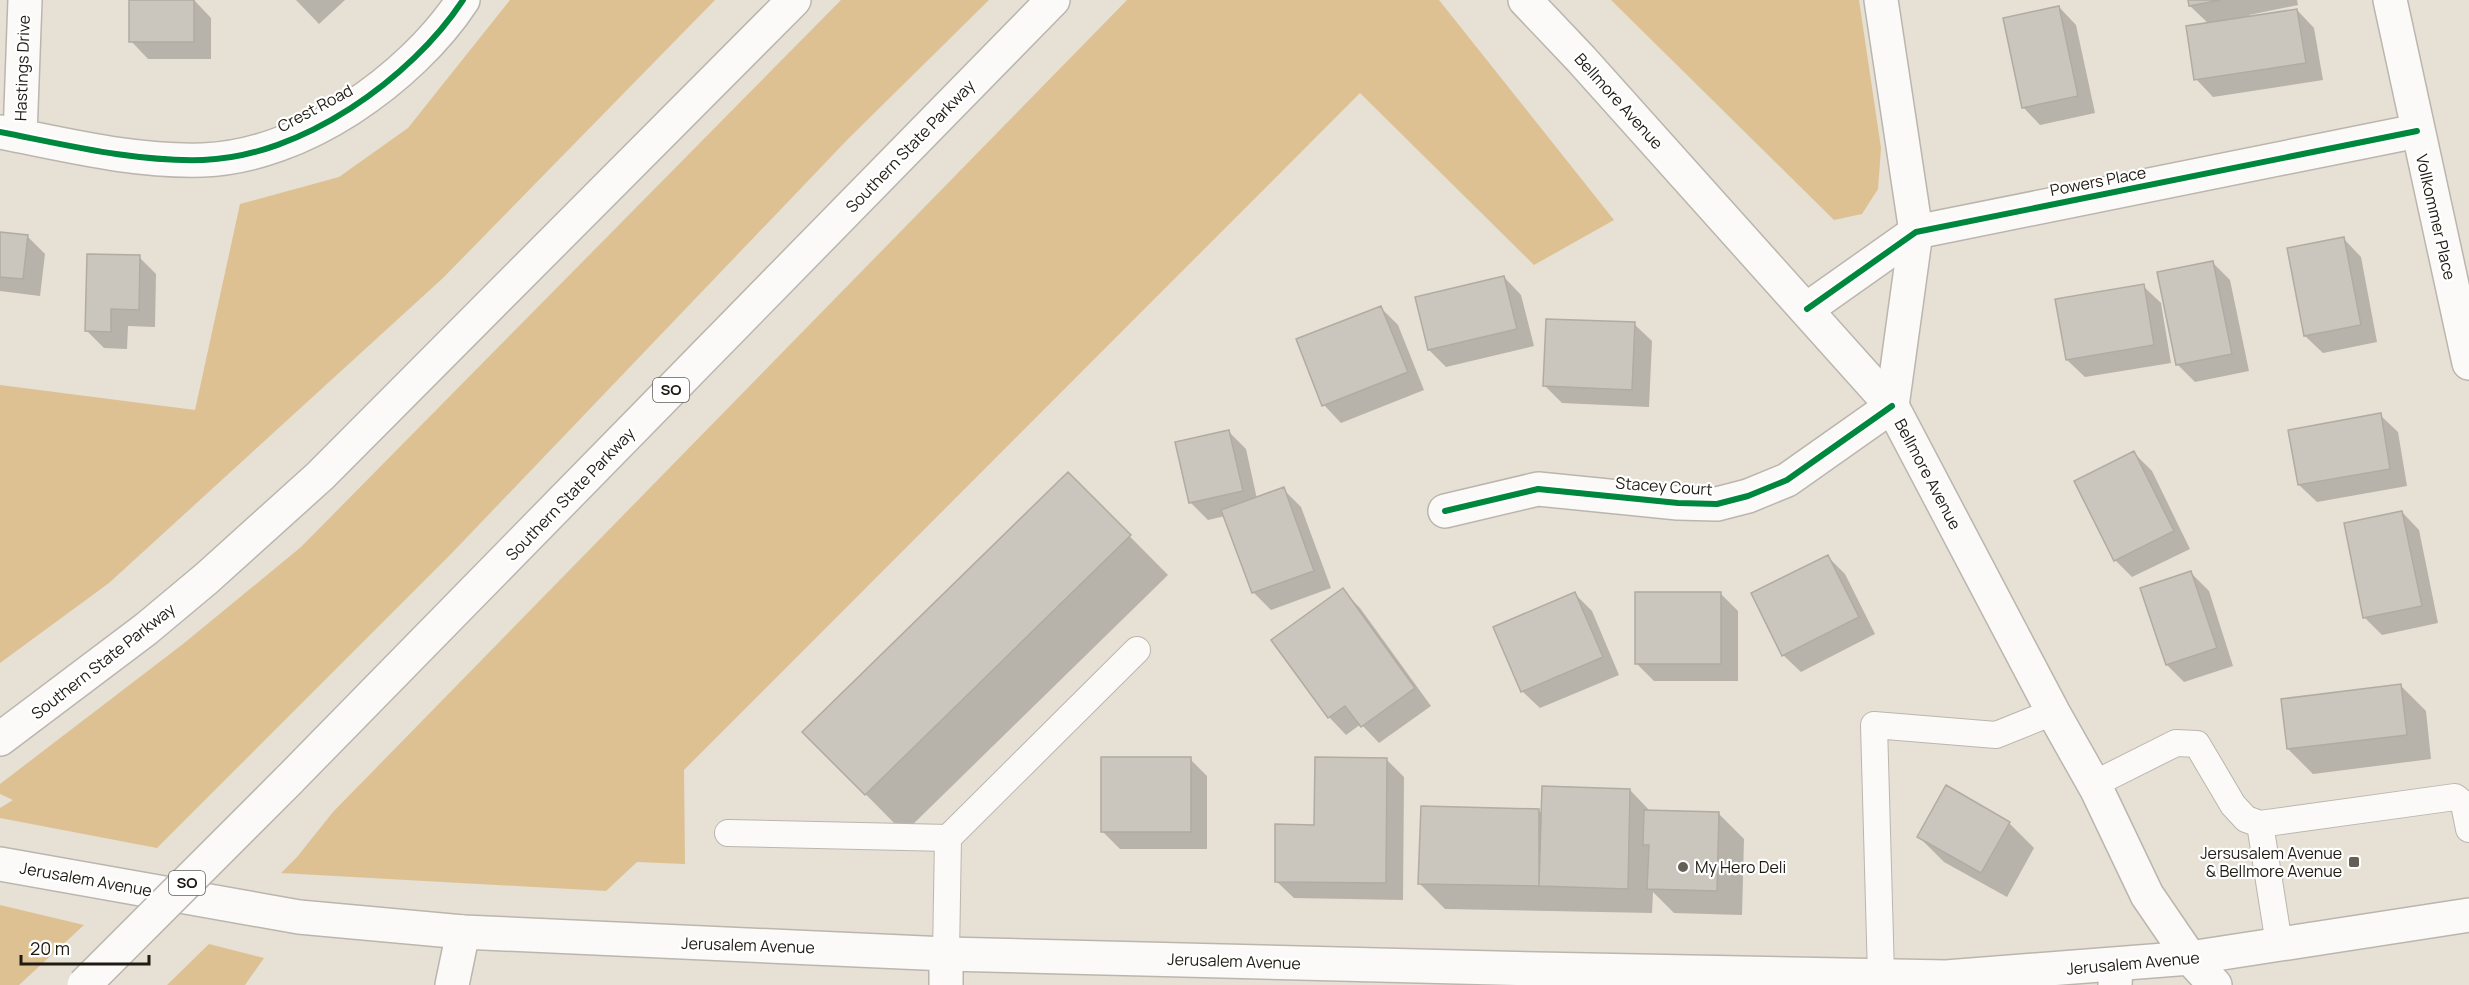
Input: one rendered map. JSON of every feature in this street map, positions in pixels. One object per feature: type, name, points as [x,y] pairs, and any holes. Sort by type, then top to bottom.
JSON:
[{"type":"main road","name":"Hastings Drive","points":[[10,134],[25,0]]},
{"type":"main road","name":"Crest Road","points":[[10,134],[133,158],[202,160],[256,151],[313,129],[381,86],[428,44],[463,0]]},
{"type":"main road","name":"Southern State Parkway","points":[[0,739],[80,680],[181,600],[320,476],[794,0]]},
{"type":"main road","name":"Southern State Parkway","points":[[84,985],[289,780],[1053,0]]},
{"type":"main road","name":"Bellmore Avenue","points":[[1525,0],[1892,405],[2053,712],[2094,784],[2147,895],[2190,958],[2215,985]]},
{"type":"main road","points":[[1881,0],[1916,232],[1892,405]]},
{"type":"main road","name":"Vollkommer Place","points":[[2390,0],[2469,363]]},
{"type":"main road","name":"Powers Place","points":[[1807,309],[1916,232],[2417,132]]},
{"type":"main road","name":"Stacey Court","points":[[1445,511],[1538,489],[1678,503],[1717,504],[1748,496],[1787,480],[1892,405]]},
{"type":"main road","name":"Jerusalem Avenue","points":[[0,864],[299,917],[463,932],[946,969],[1536,977],[2115,975],[2190,958],[2469,915]]},
{"type":"main road","points":[[452,985],[463,932]]},
{"type":"lane","points":[[946,969],[948,838],[1137,650]]},
{"type":"lane","points":[[1881,975],[1874,725],[1996,735],[2053,712]]},
{"type":"lane","points":[[2094,784],[2176,743],[2197,744],[2233,805],[2246,819],[2260,824],[2455,797],[2464,804],[2469,829]]},
{"type":"lane","points":[[2260,824],[2279,944]]},
{"type":"lane","points":[[728,834],[948,838]]},
{"type":"shaded area","points":[[510,0],[715,0],[443,278],[109,583],[0,663],[0,385],[195,410],[240,204],[339,177],[408,128]]},
{"type":"shaded area","points":[[841,0],[989,0],[848,139],[450,555],[157,848],[0,818],[0,808],[13,800],[0,794],[0,784],[183,644],[301,547]]},
{"type":"shaded area","points":[[1127,0],[1439,0],[1614,220],[1534,265],[1360,93],[684,770],[685,864],[637,862],[606,891],[281,873],[333,812]]},
{"type":"shaded area","points":[[1611,0],[1859,0],[1881,148],[1878,189],[1862,214],[1834,220]]},
{"type":"shaded area","points":[[0,905],[84,925],[19,985],[0,985]]},
{"type":"shaded area","points":[[209,944],[264,958],[245,985],[167,985]]},
{"type":"building","points":[[129,0],[194,0],[194,42],[129,42]]},
{"type":"building","points":[[2188,0],[2221,0],[2189,6]]},
{"type":"building","points":[[2059,6],[2078,96],[2022,108],[2003,18]]},
{"type":"building","points":[[2297,9],[2306,63],[2194,80],[2186,26]]},
{"type":"building","points":[[0,232],[28,235],[23,279],[0,277]]},
{"type":"building","points":[[2344,237],[2361,325],[2304,336],[2287,248]]},
{"type":"building","points":[[87,254],[140,255],[139,310],[111,309],[111,332],[85,331]]},
{"type":"building","points":[[2213,261],[2232,354],[2176,365],[2157,272]]},
{"type":"building","points":[[1504,276],[1517,329],[1428,350],[1415,297]]},
{"type":"building","points":[[2144,284],[2154,345],[2066,360],[2055,299]]},
{"type":"building","points":[[1381,306],[1408,372],[1322,406],[1296,339]]},
{"type":"building","points":[[1546,319],[1635,322],[1632,390],[1543,386]]},
{"type":"building","points":[[2381,413],[2390,469],[2298,485],[2288,430]]},
{"type":"building","points":[[1229,430],[1243,491],[1189,503],[1175,442]]},
{"type":"building","points":[[2134,451],[2174,531],[2114,561],[2074,481]]},
{"type":"building","points":[[1068,472],[1131,535],[865,795],[802,732]]},
{"type":"building","points":[[1284,487],[1314,571],[1252,593],[1221,510]]},
{"type":"building","points":[[2402,511],[2422,606],[2363,618],[2344,523]]},
{"type":"building","points":[[1828,555],[1859,617],[1782,656],[1751,593]]},
{"type":"building","points":[[2191,571],[2217,648],[2166,665],[2140,588]]},
{"type":"building","points":[[1343,588],[1415,688],[1361,727],[1345,706],[1328,718],[1271,640]]},
{"type":"building","points":[[1575,592],[1603,657],[1521,692],[1493,627]]},
{"type":"building","points":[[1635,592],[1721,592],[1721,664],[1635,664]]},
{"type":"building","points":[[2401,684],[2407,735],[2287,749],[2281,699]]},
{"type":"building","points":[[1101,757],[1191,757],[1191,832],[1101,832]]},
{"type":"building","points":[[1315,757],[1387,758],[1386,883],[1275,882],[1275,824],[1314,825]]},
{"type":"building","points":[[1946,785],[2010,822],[1981,873],[1917,837]]},
{"type":"building","points":[[1542,786],[1630,789],[1628,889],[1539,886]]},
{"type":"building","points":[[1421,806],[1539,809],[1539,886],[1418,884]]},
{"type":"building","name":"My Hero Deli","points":[[1644,810],[1719,812],[1717,891],[1647,889],[1649,845],[1643,845]]},
{"type":"cycle path","points":[[0,132],[101,152],[152,158],[203,160],[240,156],[278,145],[315,129],[350,109],[384,85],[414,58],[441,29],[463,0]]},
{"type":"cycle path","points":[[1807,309],[1916,232],[2417,131]]},
{"type":"cycle path","points":[[1445,511],[1538,489],[1678,503],[1717,504],[1748,496],[1787,480],[1892,406]]},
{"type":"place","name":"Jersusalem Avenue & Bellmore Avenue","points":[[2354,862]]},
{"type":"place","name":"My Hero Deli","points":[[1683,867]]}]
